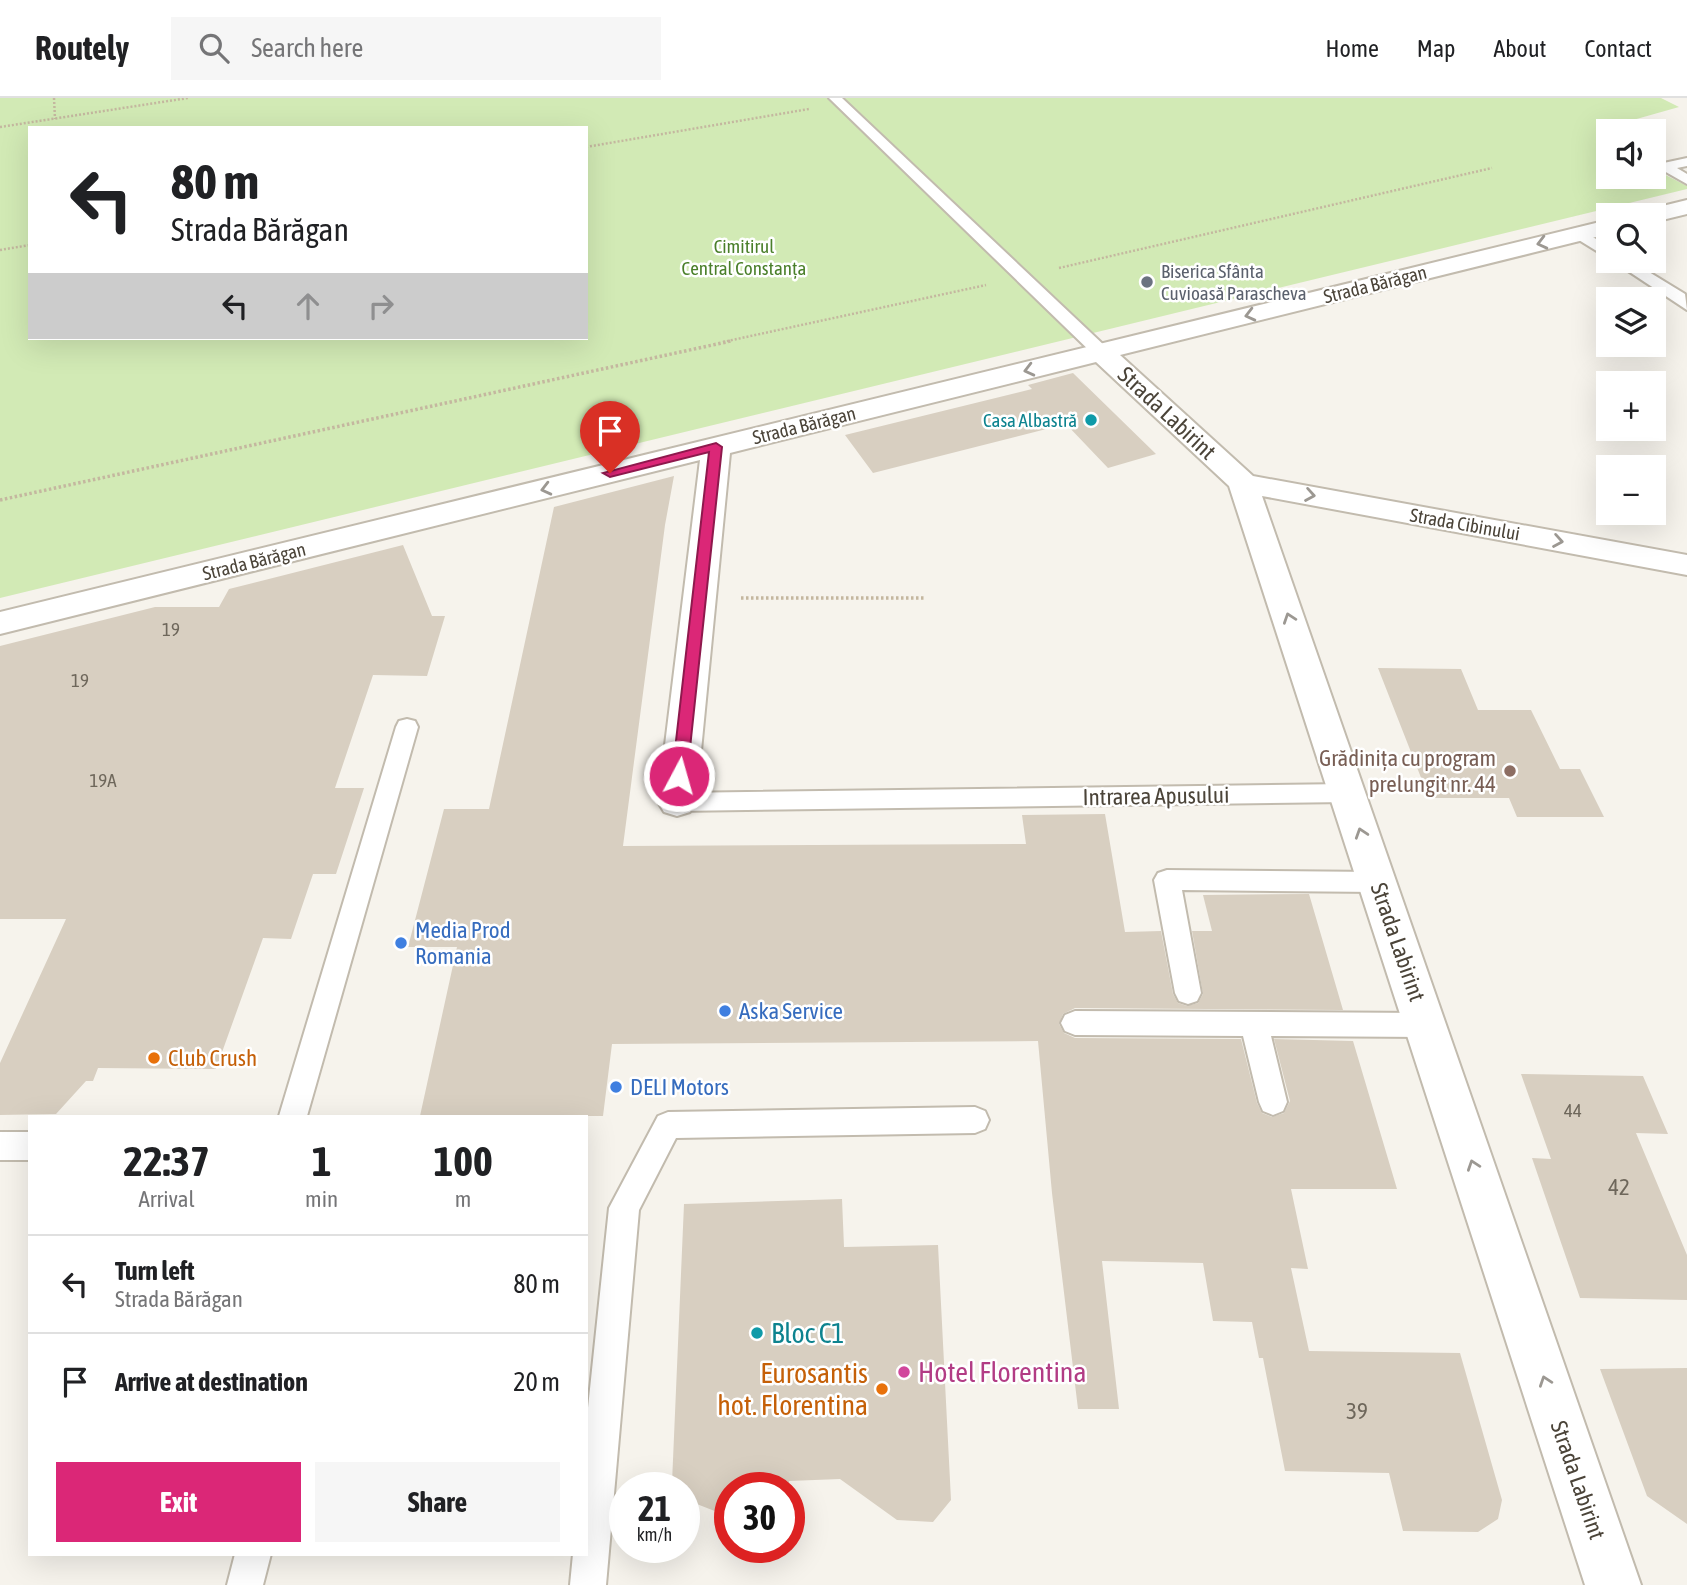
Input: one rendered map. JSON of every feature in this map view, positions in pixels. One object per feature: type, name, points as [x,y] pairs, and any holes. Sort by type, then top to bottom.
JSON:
[{"type":"street","points":[[1666,212],[1687,207]]},
{"type":"street","name":"Strada Bărăgan","points":[[0,624],[1596,230]]},
{"type":"street","name":"Strada Labirint","points":[[1101,352],[1243,483],[1613,1585]]},
{"type":"street","points":[[677,802],[716,447]]},
{"type":"street","name":"Strada Cibinului","points":[[1243,483],[1687,565]]},
{"type":"lane","points":[[838,101],[1101,352]]},
{"type":"lane","points":[[1687,162],[1664,167],[1687,180]]},
{"type":"lane","points":[[1578,234],[1596,245]]},
{"type":"lane","points":[[1643,274],[1687,283]]},
{"type":"lane","points":[[1643,274],[1687,305]]},
{"type":"lane","points":[[293,1115],[407,727]]},
{"type":"lane","name":"Intrarea Apusului","points":[[677,802],[1348,793]]},
{"type":"lane","points":[[1188,993],[1167,880],[1377,882]]},
{"type":"lane","points":[[1075,1023],[1426,1025]]},
{"type":"lane","points":[[1254,1024],[1273,1102]]},
{"type":"lane","points":[[589,1585],[624,1208],[668,1125],[975,1120]]},
{"type":"lane","points":[[0,1146],[28,1146]]},
{"type":"lane","points":[[245,1585],[252,1556]]},
{"type":"path","points":[[54,98],[55,119]]},
{"type":"path","points":[[0,127],[188,98]]},
{"type":"path","points":[[588,148],[838,101]]},
{"type":"path","points":[[0,500],[1023,276],[1492,169]]},
{"type":"path","points":[[0,250],[28,245]]},
{"type":"path","points":[[698,598],[926,598]]},
{"type":"green space","name":"Cimitirul Central Constanța","points":[[0,98],[1661,98],[1679,107],[1637,119],[1596,119],[1596,189],[1666,189],[1666,175],[1687,186],[1687,189],[1629,203],[1596,203],[1596,211],[0,598]]},
{"type":"building","points":[[1073,373],[1156,454],[1108,468],[1066,424],[873,473],[845,435],[1032,389],[1028,385]]},
{"type":"building","points":[[674,476],[665,525],[623,846],[1026,844],[1022,815],[1105,814],[1125,932],[1161,931],[1173,994],[1178,1003],[1187,1006],[1198,1003],[1203,994],[1192,931],[1212,931],[1203,895],[1309,894],[1343,1010],[1075,1008],[1063,1014],[1059,1024],[1064,1033],[1075,1038],[1241,1039],[1257,1103],[1262,1113],[1272,1117],[1284,1113],[1290,1101],[1274,1039],[1353,1041],[1397,1189],[1291,1189],[1308,1269],[1291,1268],[1309,1351],[1460,1353],[1502,1500],[1498,1519],[1478,1532],[1403,1531],[1389,1473],[1285,1471],[1263,1358],[1259,1358],[1252,1322],[1213,1321],[1203,1263],[1102,1261],[1119,1409],[1078,1409],[1052,1193],[1038,1041],[612,1044],[603,1116],[420,1115],[457,947],[408,947],[444,809],[489,809],[554,507]]},
{"type":"building","points":[[403,545],[432,616],[445,616],[427,676],[373,675],[335,788],[364,788],[336,874],[313,874],[291,939],[263,938],[216,1069],[98,1068],[93,1081],[86,1081],[56,1114],[0,1115],[0,1063],[66,919],[0,919],[0,646],[155,607],[219,607],[229,589]]},
{"type":"building","points":[[1378,668],[1461,669],[1478,710],[1531,710],[1560,769],[1580,769],[1604,817],[1517,817],[1509,798],[1429,798]]},
{"type":"building","points":[[1521,1074],[1643,1076],[1668,1134],[1636,1133],[1687,1255],[1687,1300],[1580,1298],[1532,1158],[1551,1159]]},
{"type":"building","name":"Bloc C1","points":[[842,1199],[844,1247],[938,1245],[951,1500],[933,1522],[897,1520],[840,1479],[805,1480],[805,1472],[714,1472],[714,1511],[700,1505],[700,1472],[672,1472],[684,1204]]},
{"type":"building","points":[[1687,1368],[1687,1524],[1647,1496],[1600,1369]]},
{"type":"place","name":"Biserica Sfânta Cuvioasă Parascheva","points":[[1147,282]]},
{"type":"place","name":"Casa Albastră","points":[[1091,420]]},
{"type":"place","name":"Grădinița cu program prelungit nr. 44","points":[[1510,771]]},
{"type":"place","name":"Media Prod Romania","points":[[401,943]]},
{"type":"place","name":"Aska Service","points":[[725,1011]]},
{"type":"place","name":"Club Crush","points":[[154,1058]]},
{"type":"place","name":"DELI Motors","points":[[616,1087]]},
{"type":"place","name":"Bloc C1","points":[[757,1333]]},
{"type":"place","name":"Hotel Florentina","points":[[904,1372]]},
{"type":"place","name":"Eurosantis hot. Florentina","points":[[882,1389]]},
{"type":"route","points":[[610,473],[716,447],[679,776]]}]
